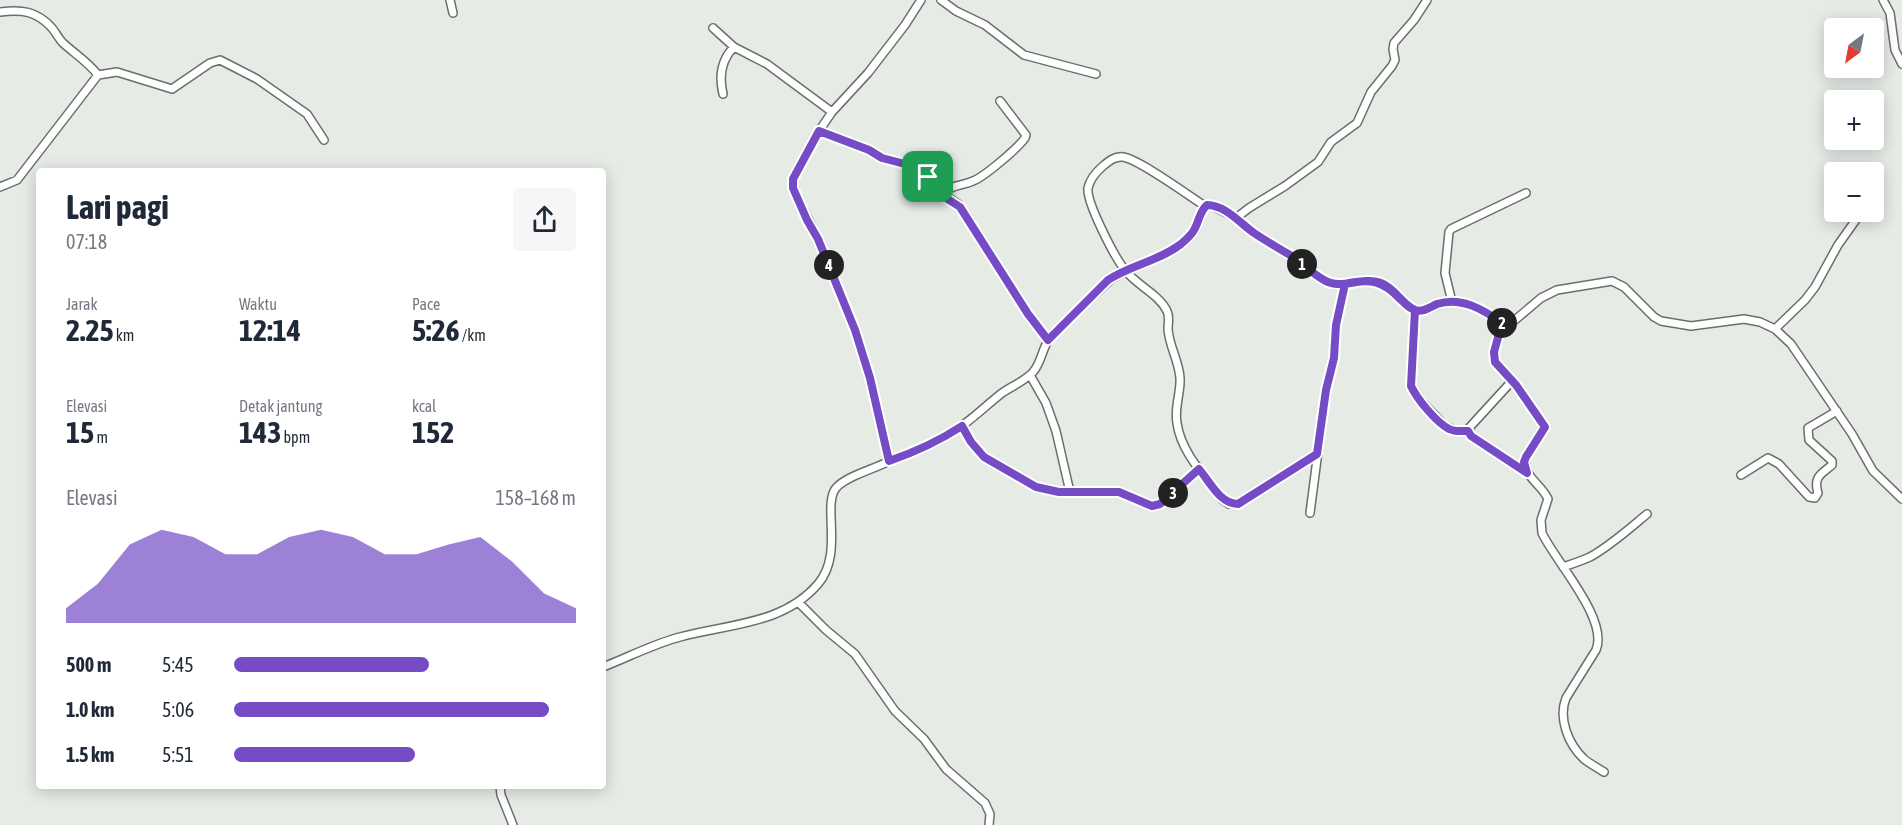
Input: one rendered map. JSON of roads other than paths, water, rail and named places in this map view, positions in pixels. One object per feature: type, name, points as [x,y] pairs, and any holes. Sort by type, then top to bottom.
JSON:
[{"type":"street","points":[[450,0],[453,13]]},
{"type":"street","points":[[889,461],[870,378],[855,330],[818,239],[793,188],[793,179],[832,112],[868,73],[905,26],[921,0]]},
{"type":"street","points":[[941,0],[985,25],[1024,55],[1096,74]]},
{"type":"street","points":[[1236,218],[1318,162],[1331,142],[1357,123],[1371,92],[1395,60],[1394,43],[1414,20],[1427,0]]},
{"type":"street","points":[[1883,0],[1890,14],[1895,50],[1902,64]]},
{"type":"street","points":[[0,12],[26,11],[36,14],[98,75]]},
{"type":"street","points":[[713,28],[734,47],[767,64],[832,112]]},
{"type":"street","points":[[723,94],[721,72],[734,47]]},
{"type":"street","points":[[0,187],[17,180],[98,75],[117,72],[172,88],[210,63],[220,60],[257,79],[307,114],[324,140]]},
{"type":"street","points":[[943,194],[952,186],[979,178],[1023,141],[1026,135],[1000,101]]},
{"type":"street","points":[[819,131],[923,173],[966,215],[1015,294],[1048,340]]},
{"type":"street","points":[[1317,454],[1238,504],[1229,504],[1223,500],[1199,469],[1181,440],[1177,424],[1176,406],[1180,377],[1170,340],[1168,314],[1162,304],[1125,271],[1093,213],[1089,201],[1088,189],[1092,178],[1112,159],[1124,157],[1137,162],[1205,206],[1212,205],[1236,218],[1326,282],[1336,285],[1368,281],[1382,284],[1415,310],[1422,311],[1439,304],[1452,302],[1478,308],[1502,323],[1512,322],[1542,297],[1557,290],[1612,281],[1624,287],[1661,321],[1691,326],[1744,319],[1774,328],[1791,344],[1837,411],[1873,471],[1902,499]]},
{"type":"street","points":[[1452,302],[1445,273],[1449,232],[1526,193]]},
{"type":"street","points":[[606,666],[678,637],[721,629],[768,616],[798,602],[818,584],[828,567],[832,546],[832,504],[835,489],[848,480],[946,437],[1001,394],[1030,375],[1037,366],[1048,340],[1108,280],[1178,246],[1194,232],[1205,206]]},
{"type":"street","points":[[1774,328],[1797,308],[1815,287],[1838,245],[1854,222]]},
{"type":"street","points":[[1310,513],[1326,390],[1334,358],[1336,325],[1345,284]]},
{"type":"street","points":[[1415,310],[1411,386],[1422,402],[1444,425],[1455,431],[1468,431]]},
{"type":"street","points":[[1502,323],[1494,360],[1545,427],[1524,462],[1527,473]]},
{"type":"street","points":[[1030,375],[1046,403],[1056,431],[1070,492]]},
{"type":"street","points":[[1468,431],[1512,381]]},
{"type":"street","points":[[1741,475],[1768,458],[1772,459],[1809,497],[1815,498],[1818,493],[1816,479],[1832,465],[1832,461],[1809,441],[1808,428],[1837,411]]},
{"type":"street","points":[[962,426],[971,442],[984,457],[1036,487],[1070,492],[1119,492],[1152,506],[1160,504],[1199,469]]},
{"type":"street","points":[[1468,431],[1471,436],[1527,473],[1548,497],[1541,520],[1542,533],[1593,615],[1598,643],[1566,698],[1563,706],[1564,721],[1575,748],[1584,759],[1604,772]]},
{"type":"street","points":[[1563,567],[1596,553],[1647,514]]},
{"type":"street","points":[[798,602],[826,630],[855,654],[895,711],[924,739],[946,769],[985,803],[990,814],[989,825]]},
{"type":"street","points":[[500,789],[513,825]]}]
